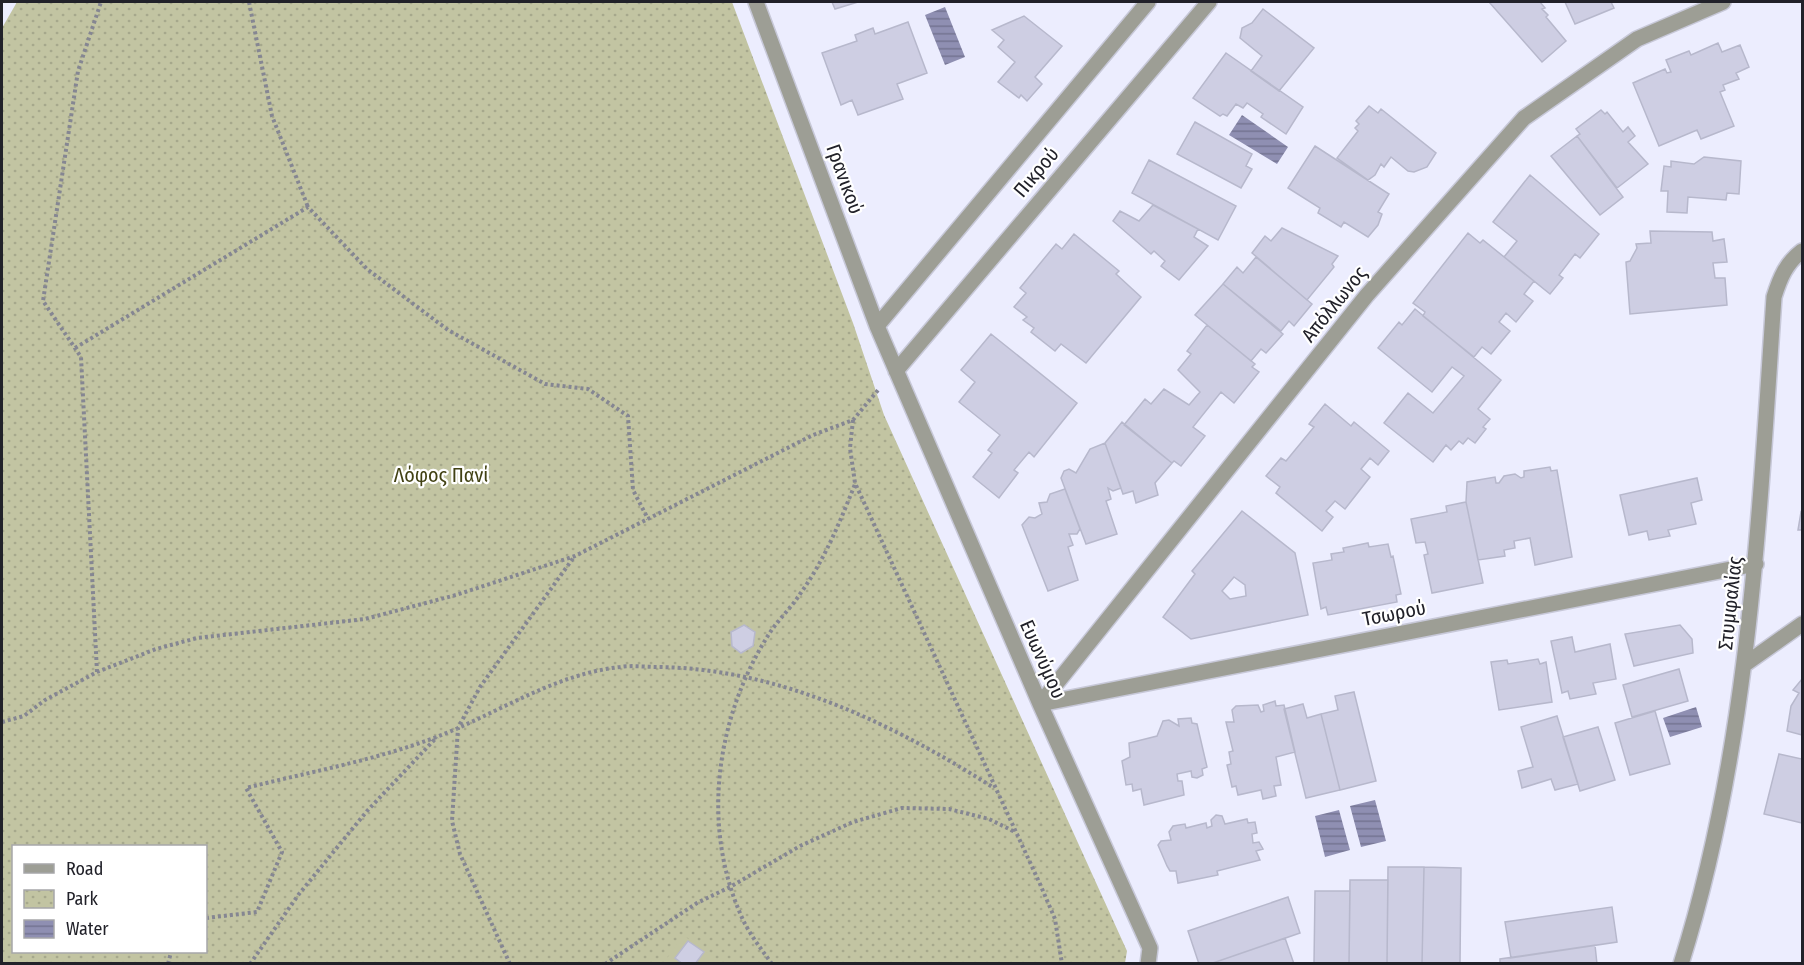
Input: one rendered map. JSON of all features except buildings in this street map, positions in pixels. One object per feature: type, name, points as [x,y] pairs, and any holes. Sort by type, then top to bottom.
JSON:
[{"type":"street","name":"Γρανικού","points":[[756,2],[877,326],[896,371]]},
{"type":"street","name":"Πικρού","points":[[877,326],[1148,2]]},
{"type":"street","name":"Πικρού","points":[[896,371],[1209,2]]},
{"type":"street","name":"Απόλλωνος","points":[[1040,704],[1367,295],[1524,118],[1637,39],[1724,2]]},
{"type":"street","name":"Στυμφαλίας","points":[[1681,963],[1703,894],[1744,665],[1756,564],[1774,297],[1780,277],[1789,263],[1803,251]]},
{"type":"street","name":"Ευωνύμου","points":[[896,371],[1040,704],[1150,948],[1148,963]]},
{"type":"street","name":"Τσωρού","points":[[1040,704],[1756,564]]},
{"type":"street","points":[[1744,665],[1803,624]]},
{"type":"path","points":[[97,672],[81,357],[43,301],[78,71],[101,2]]},
{"type":"path","points":[[249,2],[272,116],[308,207],[367,269],[448,330],[545,384],[588,389],[627,416],[633,490],[648,519]]},
{"type":"path","points":[[75,348],[308,207]]},
{"type":"path","points":[[2,722],[24,716],[45,700],[97,672],[156,649],[197,638],[365,619],[456,595],[575,556],[813,435],[853,420],[896,371]]},
{"type":"path","points":[[853,420],[850,448],[855,483],[1055,919],[1062,963]]},
{"type":"path","points":[[771,963],[745,924],[730,887],[720,836],[719,767],[727,726],[747,676],[770,634],[801,594],[826,550],[855,483]]},
{"type":"path","points":[[510,963],[460,854],[452,821],[458,728],[480,687],[575,556]]},
{"type":"path","points":[[207,918],[257,912],[282,852],[246,788],[438,736],[508,704],[582,675],[621,666],[672,667],[747,676],[819,698],[938,752],[994,788]]},
{"type":"path","points":[[250,963],[299,894],[367,812],[438,736]]},
{"type":"path","points":[[605,963],[698,903],[800,846],[854,822],[902,808],[949,809],[989,819],[1016,832]]},
{"type":"green space","name":"Λόφος Πανί","points":[[17,2],[732,2],[853,323],[884,415],[1127,951],[1125,963],[2,964],[2,28]]},
{"type":"green space","points":[[683,935],[722,963],[663,964]]},
{"type":"water","points":[[945,7],[965,57],[945,65],[925,15]]},
{"type":"water","points":[[1242,115],[1288,147],[1277,164],[1229,135]]},
{"type":"water","points":[[1696,707],[1702,727],[1670,737],[1663,718]]},
{"type":"water","points":[[1375,800],[1386,841],[1361,847],[1350,806]]},
{"type":"water","points":[[1339,810],[1350,850],[1325,857],[1315,816]]}]
